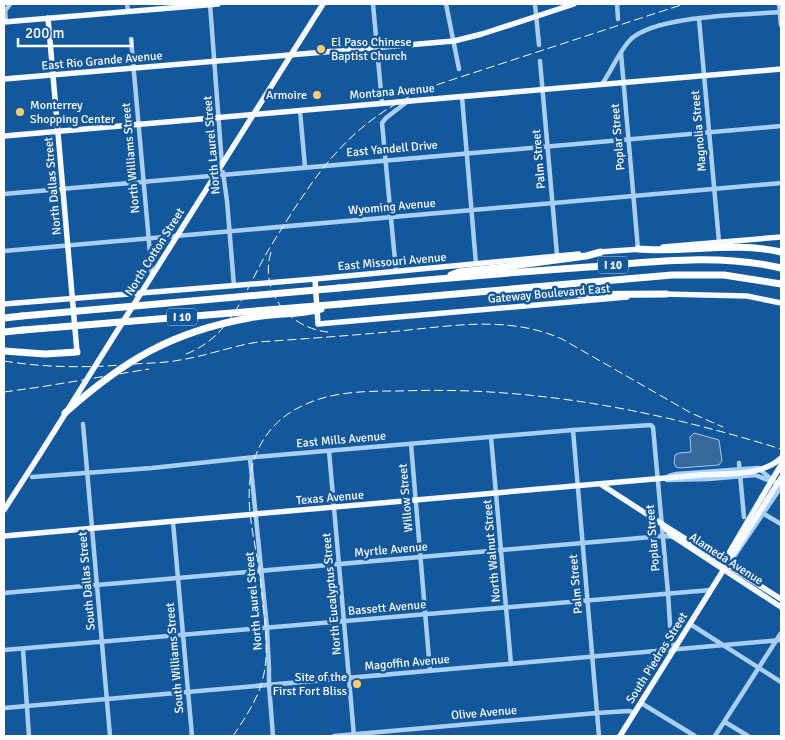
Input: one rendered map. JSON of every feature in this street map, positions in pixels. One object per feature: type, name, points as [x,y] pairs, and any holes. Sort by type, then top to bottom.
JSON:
[{"type":"highway","points":[[638,249],[738,247],[760,248],[781,252]]},
{"type":"highway","points":[[445,278],[460,272],[586,256],[601,252]]},
{"type":"highway","name":"I 10","points":[[4,318],[445,278],[677,260],[732,260],[781,268]]},
{"type":"highway","name":"I 10","points":[[4,332],[672,275],[724,275],[781,284]]},
{"type":"highway","points":[[470,292],[530,295],[666,294]]},
{"type":"highway","points":[[65,413],[119,369],[144,353],[190,333],[243,319],[312,312],[341,304]]},
{"type":"highway","points":[[4,351],[45,354],[77,352]]},
{"type":"main road","points":[[5,22],[218,4]]},
{"type":"main road","name":"North Cotton Street","points":[[4,510],[323,4]]},
{"type":"main road","name":"East Rio Grande Avenue","points":[[4,79],[454,41],[472,38],[574,4]]},
{"type":"main road","name":"North Dallas Street","points":[[48,18],[77,352]]},
{"type":"main road","name":"Montana Avenue","points":[[4,136],[781,69]]},
{"type":"main road","name":"East Missouri Avenue","points":[[4,304],[315,279],[719,242],[781,239]]},
{"type":"main road","points":[[152,276],[154,288],[160,291]]},
{"type":"main road","name":"Gateway Boulevard East","points":[[315,279],[318,324],[666,294],[747,296],[781,303]]},
{"type":"main road","points":[[658,480],[752,472],[770,466],[781,458]]},
{"type":"main road","points":[[764,498],[781,465]]},
{"type":"main road","points":[[764,498],[781,478]]},
{"type":"main road","name":"Texas Avenue","points":[[4,536],[658,480]]},
{"type":"main road","name":"Alameda Avenue","points":[[602,485],[689,540],[781,607]]},
{"type":"main road","name":"South Piedras Street","points":[[621,734],[712,590],[764,498]]},
{"type":"main road","name":"Alameda Avenue","points":[[662,524],[674,537],[781,599]]},
{"type":"street","points":[[5,22],[5,11],[10,4]]},
{"type":"street","points":[[127,4],[128,12]]},
{"type":"street","name":"North Laurel Street","points":[[210,4],[220,118],[220,145],[234,286]]},
{"type":"street","points":[[373,4],[382,103]]},
{"type":"street","points":[[446,4],[458,68]]},
{"type":"street","points":[[535,4],[539,45]]},
{"type":"street","points":[[617,4],[618,19]]},
{"type":"street","points":[[779,4],[781,25]]},
{"type":"street","points":[[602,84],[632,38],[643,31],[674,21],[781,12]]},
{"type":"street","name":"Magnolia Street","points":[[700,19],[719,242]]},
{"type":"street","name":"North Williams Street","points":[[131,39],[152,276]]},
{"type":"street","name":"Poplar Street","points":[[621,53],[638,249]]},
{"type":"street","name":"Palm Street","points":[[540,61],[557,256]]},
{"type":"street","points":[[462,97],[476,264]]},
{"type":"street","points":[[396,271],[383,121],[408,101]]},
{"type":"street","points":[[300,111],[305,167]]},
{"type":"street","name":"East Yandell Drive","points":[[4,194],[215,174],[781,126]]},
{"type":"street","name":"Wyoming Avenue","points":[[4,251],[781,183]]},
{"type":"street","name":"South Dallas Street","points":[[83,424],[110,736]]},
{"type":"street","name":"Poplar Street","points":[[651,424],[653,427],[658,480],[671,640],[675,649]]},
{"type":"street","name":"East Mills Avenue","points":[[32,476],[651,424]]},
{"type":"street","name":"Palm Street","points":[[573,430],[599,736]]},
{"type":"street","name":"North Walnut Street","points":[[491,437],[511,664]]},
{"type":"street","name":"Willow Street","points":[[411,444],[430,671]]},
{"type":"street","name":"North Eucalyptus Street","points":[[329,451],[354,735]]},
{"type":"street","name":"North Laurel Street","points":[[250,458],[267,628],[270,669],[268,685],[273,736]]},
{"type":"street","points":[[739,466],[744,518]]},
{"type":"street","name":"Texas Avenue","points":[[658,480],[676,474],[739,466],[760,468],[781,487]]},
{"type":"street","name":"Texas Avenue","points":[[658,480],[757,475],[781,487]]},
{"type":"street","points":[[724,566],[736,555],[781,487]]},
{"type":"street","points":[[764,514],[781,524]]},
{"type":"street","points":[[173,522],[178,578]]},
{"type":"street","name":"Myrtle Avenue","points":[[4,593],[663,536],[689,540]]},
{"type":"street","name":"South Williams Street","points":[[178,578],[192,736]]},
{"type":"street","name":"Bassett Avenue","points":[[4,650],[712,590]]},
{"type":"street","points":[[690,624],[781,682]]},
{"type":"street","points":[[715,736],[759,668],[779,641],[781,632]]},
{"type":"street","name":"Magoffin Avenue","points":[[4,708],[779,641]]},
{"type":"street","points":[[23,649],[29,736]]},
{"type":"street","points":[[641,703],[696,736]]},
{"type":"street","name":"Olive Avenue","points":[[334,736],[597,713],[629,711],[635,713]]},
{"type":"street","points":[[725,722],[748,736]]},
{"type":"street","points":[[621,734],[629,736]]},
{"type":"water","points":[[694,433],[719,440],[722,461],[719,465],[676,467],[674,463],[675,455],[691,452],[690,437]]},
{"type":"railway","points":[[186,354],[202,346],[227,323],[245,295],[260,264],[302,197],[336,152],[378,115],[403,100],[433,86],[684,4]]},
{"type":"railway","points":[[271,252],[268,267],[269,281],[273,294],[280,306],[301,323],[314,329],[328,332]]},
{"type":"railway","points":[[4,361],[69,367],[157,363],[190,358],[258,342],[454,325],[498,324],[541,331],[562,339],[691,413],[723,427]]},
{"type":"railway","points":[[4,392],[149,369]]},
{"type":"railway","points":[[233,736],[258,694],[266,656],[266,636],[260,580],[249,504],[251,473],[257,451],[269,432],[294,410],[315,400],[339,394],[376,391],[449,390],[498,392],[593,403],[640,412],[734,435],[781,449]]},
{"type":"place","name":"El Paso Chinese Baptist Church","points":[[321,49]]},
{"type":"place","name":"Armoire","points":[[317,95]]},
{"type":"place","name":"Monterrey Shopping Center","points":[[20,112]]},
{"type":"place","name":"Site of the First Fort Bliss","points":[[357,684]]}]
